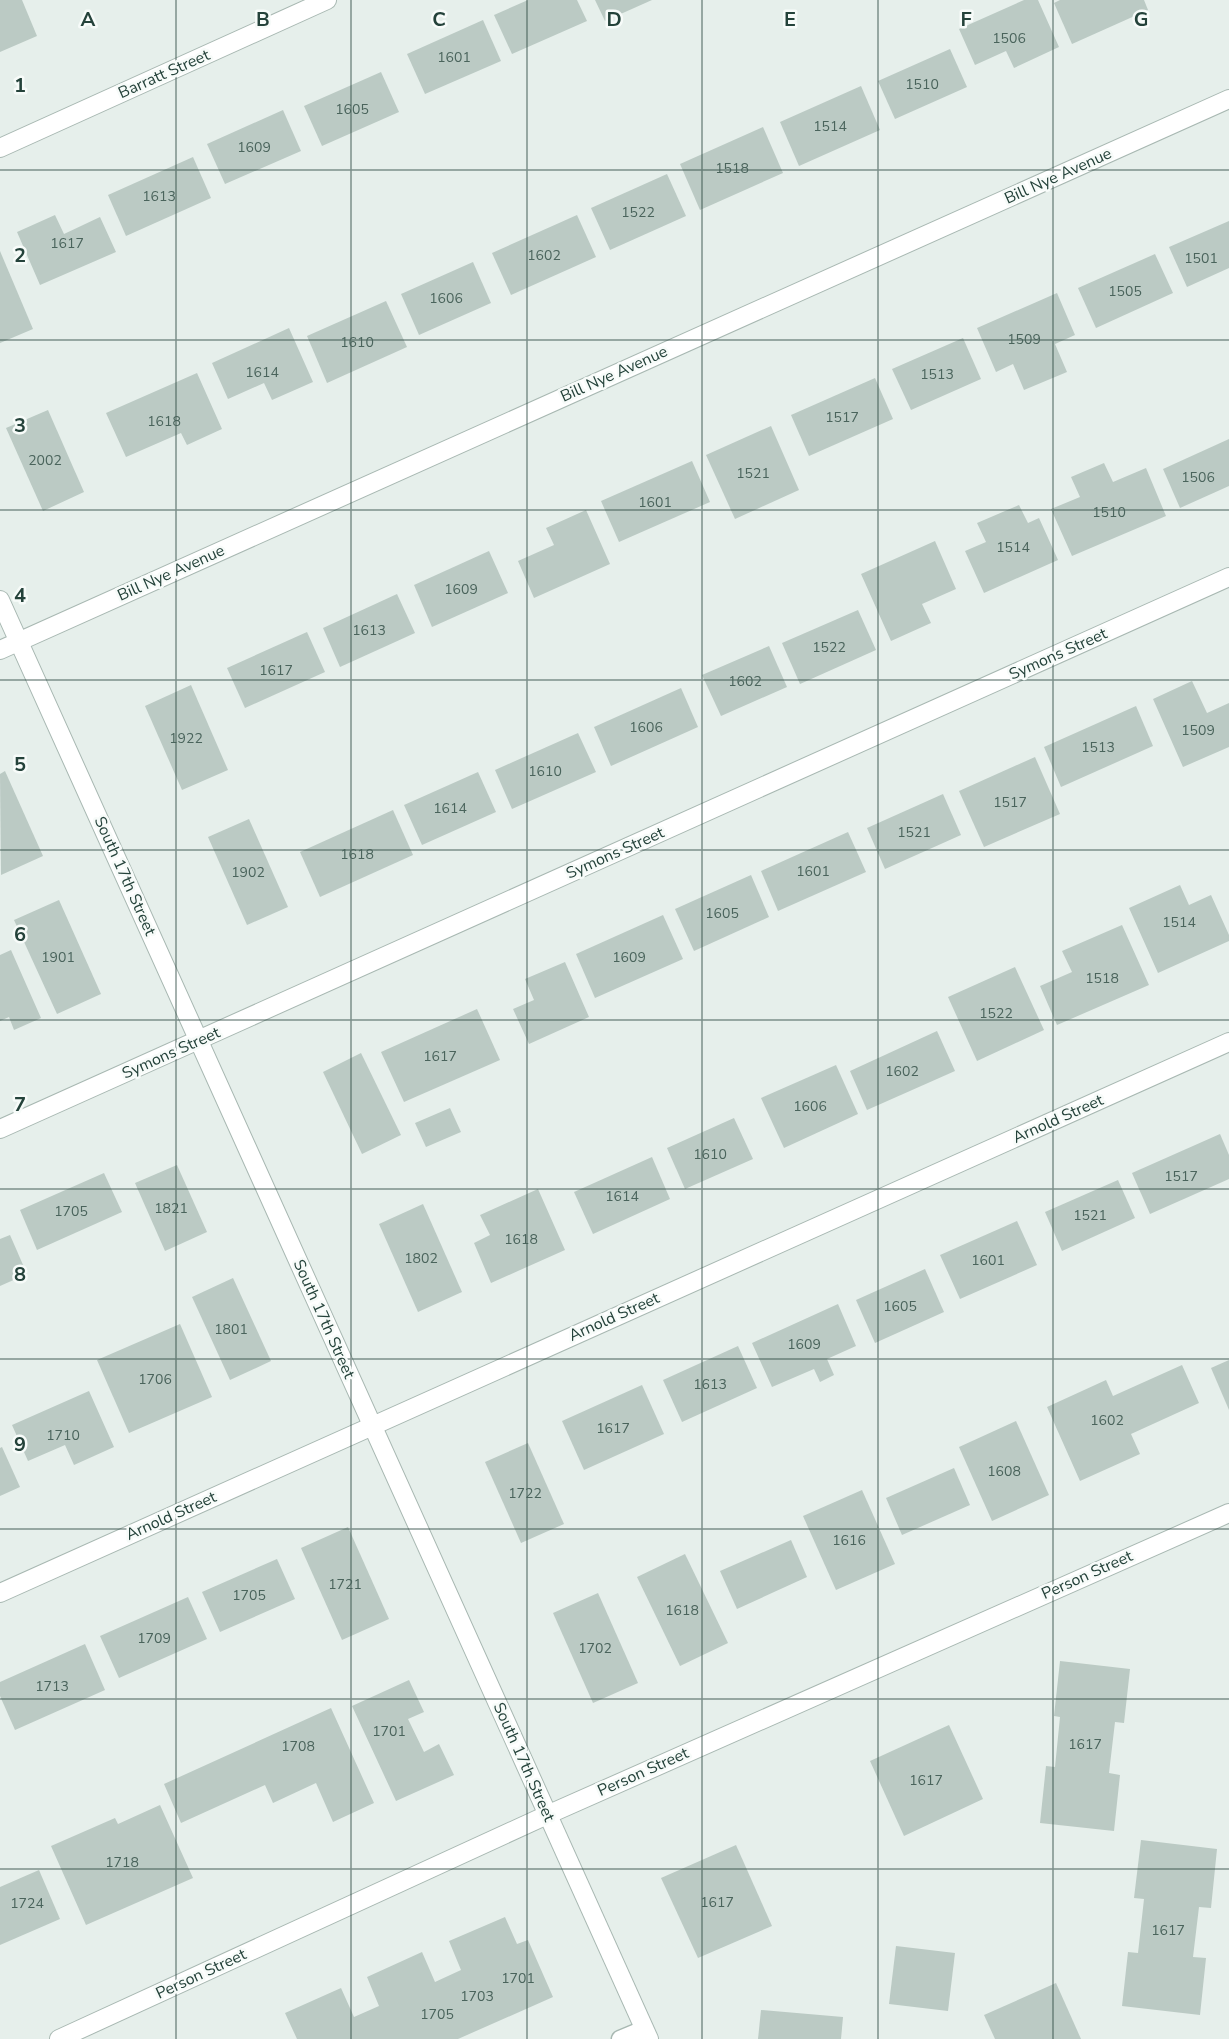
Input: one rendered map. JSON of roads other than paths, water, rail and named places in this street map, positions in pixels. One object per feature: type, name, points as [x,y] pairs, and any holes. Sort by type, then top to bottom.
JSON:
[{"type":"street","name":"Barratt Street","points":[[0,148],[327,0]]},
{"type":"street","name":"Bill Nye Avenue","points":[[0,650],[1229,99]]},
{"type":"street","name":"Symons Street","points":[[0,1129],[1229,577]]},
{"type":"street","name":"South 17th Street","points":[[0,600],[646,2034]]},
{"type":"street","name":"Arnold Street","points":[[0,1593],[1229,1042]]},
{"type":"street","name":"Person Street","points":[[59,2039],[547,1815],[1229,1512]]},
{"type":"lane","points":[[620,2039],[646,2034]]}]
